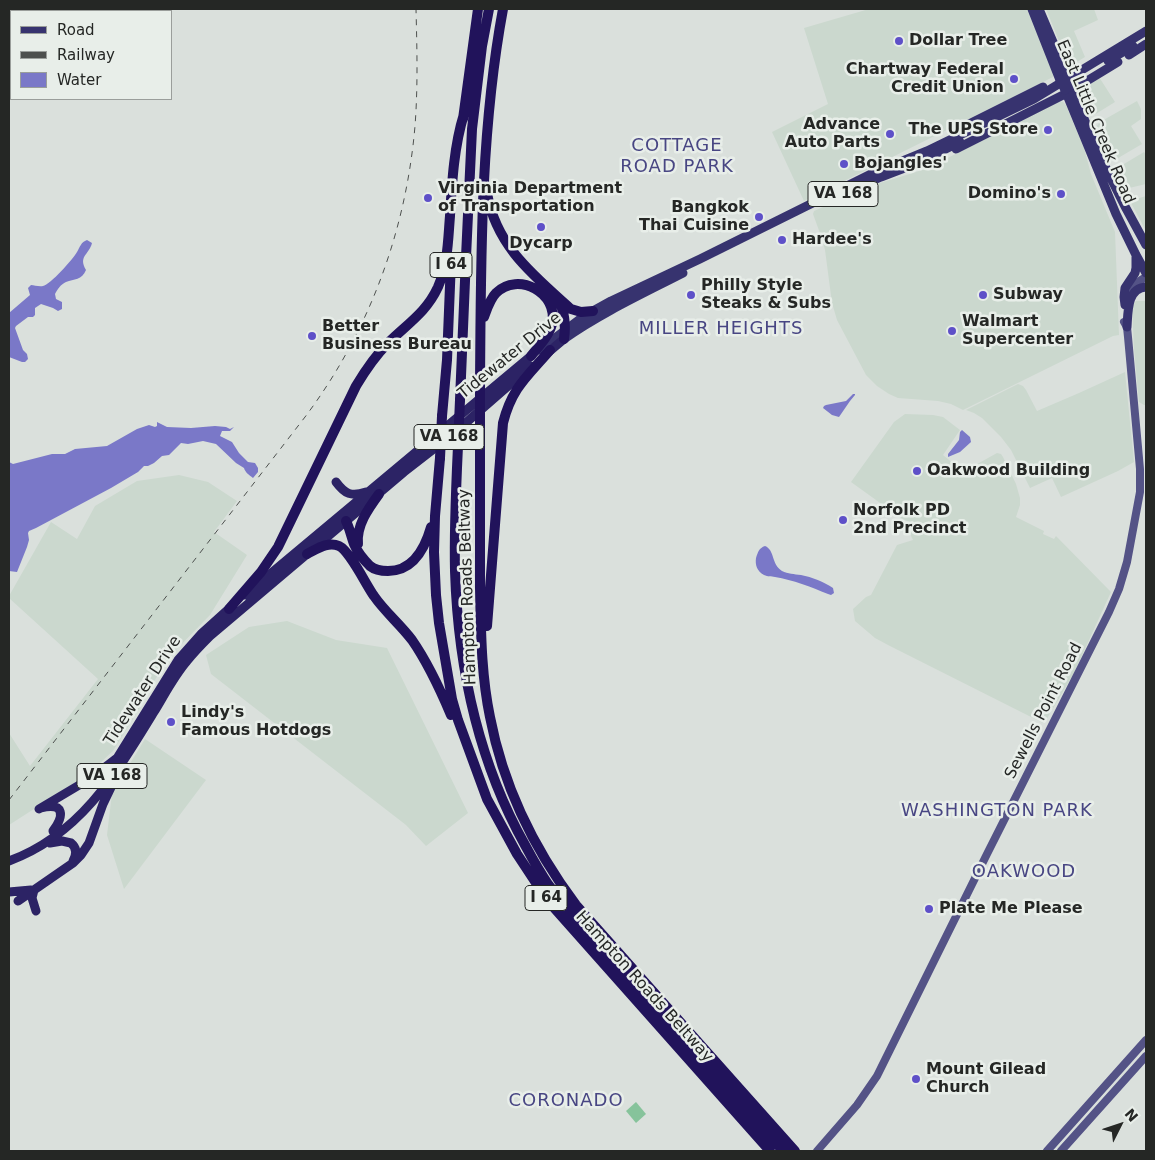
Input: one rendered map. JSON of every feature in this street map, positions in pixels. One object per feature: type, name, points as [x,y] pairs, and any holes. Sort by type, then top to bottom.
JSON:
[{"type":"highway","name":"Hampton Roads Beltway","points":[[478,9],[456,187],[447,360],[435,516],[436,595],[452,698],[458,720],[487,799],[517,854],[548,901],[770,1151]]},
{"type":"highway","points":[[489,9],[482,46],[472,129],[454,510],[457,609],[464,665],[478,731],[507,811],[535,864],[547,882],[579,922],[783,1151]]},
{"type":"highway","name":"Hampton Roads Beltway","points":[[503,9],[486,138],[483,196],[480,386],[482,651],[484,677],[494,738],[506,776],[526,826],[544,859],[576,905],[794,1151]]},
{"type":"highway","points":[[229,609],[257,578],[281,541],[356,386],[373,360],[388,343],[409,326],[424,309],[441,280],[447,256],[458,131],[464,114]]},
{"type":"highway","points":[[486,138],[487,193],[500,234],[513,253],[574,311],[592,311]]},
{"type":"highway","points":[[481,328],[488,306],[493,296],[500,290],[509,285],[521,284],[532,286],[542,293],[550,303],[552,325],[531,356]]},
{"type":"highway","points":[[558,297],[565,320],[564,334]]},
{"type":"highway","name":"Tidewater Drive","points":[[375,492],[453,434],[550,350],[564,334]]},
{"type":"highway","points":[[484,677],[488,607],[504,423],[508,404],[516,389],[550,350]]},
{"type":"highway","name":"Tidewater Drive","points":[[9,855],[28,847],[53,831],[82,806],[121,758],[178,660],[202,633],[229,609],[375,492],[531,356]]},
{"type":"highway","points":[[336,482],[352,495],[375,492],[358,532],[359,553]]},
{"type":"highway","points":[[344,518],[359,553],[370,565],[379,570],[391,571],[401,569],[414,560],[423,549],[429,537],[435,516]]},
{"type":"highway","points":[[344,518],[349,548],[359,572]]},
{"type":"highway","name":"Tidewater Drive","points":[[9,861],[20,857],[60,834],[83,813],[194,652],[226,621],[307,554],[344,518]]},
{"type":"highway","points":[[307,554],[334,544],[346,551],[375,598],[411,639],[441,691],[452,716],[468,764],[487,799]]},
{"type":"highway","points":[[53,831],[61,818],[60,812],[56,807],[39,809],[92,778],[121,758]]},
{"type":"highway","points":[[18,901],[79,858],[86,848],[103,804],[120,772],[121,758]]},
{"type":"highway","points":[[40,846],[58,841],[71,843],[75,847],[76,853],[74,860],[67,867]]},
{"type":"highway","points":[[9,892],[34,890]]},
{"type":"highway","points":[[34,890],[32,898],[36,910]]},
{"type":"main road","name":"East Little Creek Road","points":[[1032,9],[1069,90],[1111,202],[1146,273]]},
{"type":"main road","name":"East Little Creek Road","points":[[1039,9],[1063,76]]},
{"type":"main road","points":[[920,154],[928,144],[1043,87],[1146,25]]},
{"type":"main road","name":"Tidewater Drive","points":[[531,356],[564,334],[592,311],[871,174],[920,154],[1034,99],[1146,31]]},
{"type":"main road","name":"Tidewater Drive","points":[[564,334],[832,199],[924,159],[1030,106],[1146,38]]},
{"type":"main road","points":[[890,173],[916,167],[933,160],[1069,90],[1146,44]]},
{"type":"main road","name":"East Little Creek Road","points":[[1069,90],[1124,206],[1146,245]]},
{"type":"main road","points":[[1125,305],[1125,288],[1135,273],[1136,254]]},
{"type":"main road","points":[[1125,305],[1127,293],[1132,286],[1146,277]]},
{"type":"main road","points":[[1127,327],[1132,295],[1139,288],[1146,287]]},
{"type":"main road","name":"Sewells Point Road","points":[[817,1151],[858,1105],[877,1076],[1117,594],[1126,562],[1140,482],[1127,327],[1124,323],[1125,305]]},
{"type":"main road","points":[[1047,1151],[1146,1040]]},
{"type":"main road","points":[[1061,1151],[1146,1056]]},
{"type":"shaded area","points":[[869,9],[1027,9],[1054,74],[1053,77],[804,201],[772,132],[828,104],[804,28]]},
{"type":"shaded area","points":[[1046,9],[1094,9],[1098,20],[1074,31],[1085,57],[1072,65],[1068,63]]},
{"type":"shaded area","points":[[1099,77],[1115,102],[1094,115],[1080,89]]},
{"type":"shaded area","points":[[1059,101],[1066,105],[1084,148],[1091,174],[1115,232],[1119,335],[1113,336],[963,410],[951,404],[938,401],[898,398],[889,394],[866,375],[837,320],[832,303],[825,250],[813,214],[814,211],[870,186],[930,167]]},
{"type":"shaded area","points":[[1137,101],[1141,109],[1141,119],[1131,126],[1142,144],[1113,161],[1109,161],[1095,128],[1100,122]]},
{"type":"shaded area","points":[[1144,152],[1146,155],[1146,184],[1125,189],[1114,170]]},
{"type":"shaded area","points":[[1146,196],[1146,231],[1130,201]]},
{"type":"shaded area","points":[[1136,301],[1146,301],[1146,405],[1139,402],[1132,306]]},
{"type":"shaded area","points":[[1125,372],[1134,462],[1061,497],[1052,478],[1030,488],[1011,450],[1001,437],[982,418],[966,410],[1018,384],[1026,390],[1037,411]]},
{"type":"shaded area","points":[[905,414],[943,417],[960,430],[943,455],[961,473],[997,453],[1001,454],[1016,484],[1020,498],[1016,517],[1044,531],[1043,534],[1054,539],[1056,536],[1111,592],[1074,673],[1043,723],[875,638],[855,621],[853,609],[871,595],[897,545],[913,540],[909,522],[851,482],[894,422]]},
{"type":"shaded area","points":[[179,475],[208,482],[237,501],[214,532],[247,555],[210,615],[174,652],[150,687],[148,695],[113,751],[87,775],[9,825],[9,733],[30,766],[98,679],[9,596],[51,522],[77,539],[95,506],[137,481]]},
{"type":"shaded area","points":[[287,621],[336,640],[387,648],[468,813],[426,846],[406,825],[211,674],[206,655],[249,627]]},
{"type":"shaded area","points":[[145,739],[206,780],[124,889],[107,835],[112,793]]},
{"type":"green space","points":[[636,1102],[646,1114],[636,1123],[626,1111]]},
{"type":"water","points":[[87,240],[92,243],[83,262],[86,270],[78,279],[64,283],[55,294],[56,299],[62,302],[62,309],[58,311],[41,304],[35,308],[35,315],[33,317],[28,317],[15,328],[28,359],[22,362],[9,357],[9,313],[30,295],[28,288],[31,285],[43,286],[56,277],[71,260],[82,243]]},
{"type":"water","points":[[853,394],[855,395],[839,417],[832,415],[823,408],[826,405],[846,401]]},
{"type":"water","points":[[157,422],[167,427],[215,426],[230,429],[234,427],[230,431],[222,431],[220,436],[232,442],[248,462],[255,463],[258,472],[253,478],[216,444],[203,441],[188,444],[181,443],[169,455],[162,456],[154,463],[144,466],[138,472],[111,488],[29,531],[27,547],[17,572],[9,571],[9,462],[13,464],[52,454],[65,454],[75,449],[107,446],[137,429],[149,425],[155,427]]},
{"type":"water","points":[[962,430],[970,437],[971,442],[960,452],[948,457],[948,454],[959,440]]},
{"type":"water","points":[[765,546],[770,551],[776,565],[782,571],[818,580],[833,588],[834,593],[831,595],[809,586],[782,578],[767,576],[760,572],[757,568],[756,558],[760,549]]},
{"type":"railway","points":[[9,800],[305,417],[328,384],[348,350],[366,315],[381,279],[403,204],[415,126],[417,82],[416,9]]},
{"type":"place","name":"Dollar Tree","points":[[899,41]]},
{"type":"place","name":"Chartway Federal Credit Union","points":[[1014,79]]},
{"type":"place","name":"The UPS Store","points":[[1048,130]]},
{"type":"place","name":"Advance Auto Parts","points":[[890,134]]},
{"type":"place","name":"Bojangles'","points":[[844,164]]},
{"type":"place","name":"Domino's","points":[[1061,194]]},
{"type":"place","name":"Virginia Department of Transportation","points":[[428,198]]},
{"type":"place","name":"Bangkok Thai Cuisine","points":[[759,217]]},
{"type":"place","name":"Dycarp","points":[[541,227]]},
{"type":"place","name":"Hardee's","points":[[782,240]]},
{"type":"place","name":"Philly Style Steaks & Subs","points":[[691,295]]},
{"type":"place","name":"Subway","points":[[983,295]]},
{"type":"place","name":"Walmart Supercenter","points":[[952,331]]},
{"type":"place","name":"Better Business Bureau","points":[[312,336]]},
{"type":"place","name":"Oakwood Building","points":[[917,471]]},
{"type":"place","name":"Norfolk PD 2nd Precinct","points":[[843,520]]},
{"type":"place","name":"Lindy's Famous Hotdogs","points":[[171,722]]},
{"type":"place","name":"Plate Me Please","points":[[929,909]]},
{"type":"place","name":"Mount Gilead Church","points":[[916,1079]]},
{"type":"district","name":"COTTAGE ROAD PARK","points":[[677,156]]},
{"type":"district","name":"MILLER HEIGHTS","points":[[721,329]]},
{"type":"district","name":"WASHINGTON PARK","points":[[997,811]]},
{"type":"district","name":"OAKWOOD","points":[[1024,872]]},
{"type":"district","name":"CORONADO","points":[[566,1101]]}]
